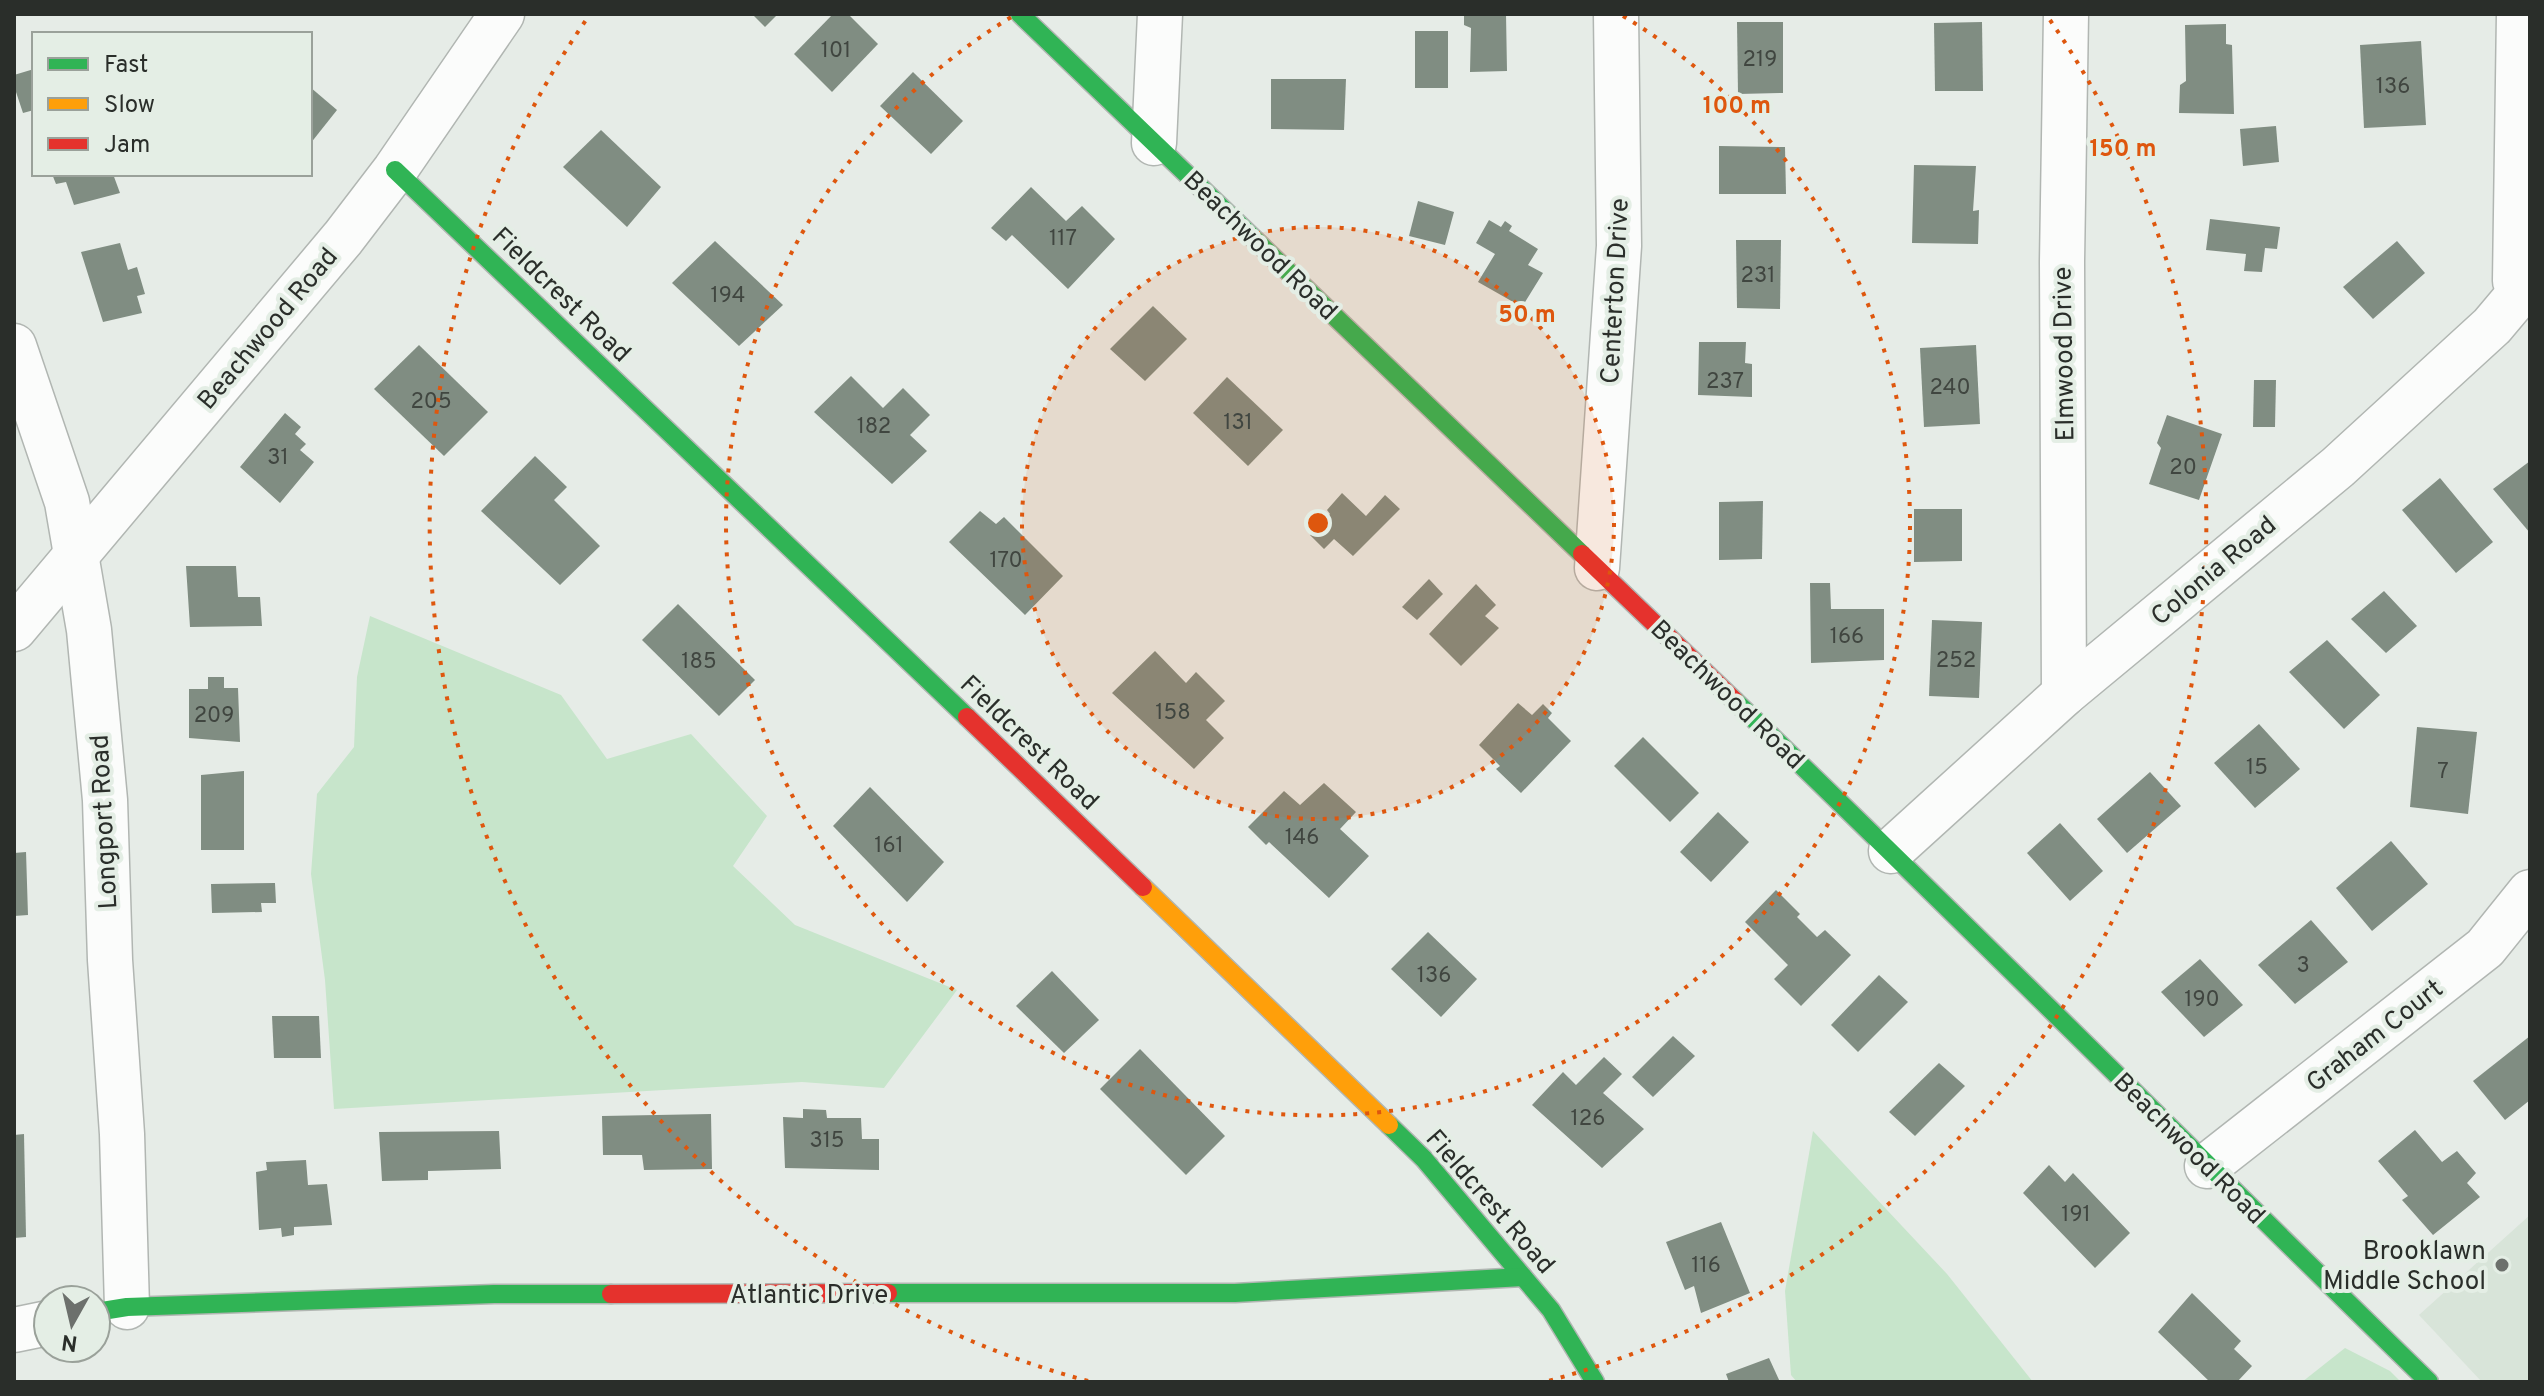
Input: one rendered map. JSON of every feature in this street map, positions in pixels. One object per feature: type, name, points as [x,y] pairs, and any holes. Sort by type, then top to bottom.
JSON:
[{"type":"street","name":"Beachwood Road","points":[[14,629],[343,238],[395,170],[502,14]]},
{"type":"street","name":"Beachwood Road","points":[[1020,14],[1891,851],[2429,1382]]},
{"type":"street","points":[[1154,143],[1160,14]]},
{"type":"street","name":"Centerton Drive","points":[[1597,568],[1619,246],[1616,14]]},
{"type":"street","name":"Elmwood Drive","points":[[2064,694],[2062,262],[2066,14]]},
{"type":"street","points":[[2519,14],[2515,281],[2527,290]]},
{"type":"street","name":"Fieldcrest Road","points":[[395,170],[898,650],[1424,1159],[1551,1310],[1595,1382]]},
{"type":"street","name":"Colonia Road","points":[[1891,851],[2064,694],[2338,467],[2527,290]]},
{"type":"street","name":"Longport Road","points":[[14,346],[67,502],[89,630],[105,800],[110,960],[122,1134],[112,1310]]},
{"type":"street","name":"Graham Court","points":[[2207,1166],[2485,948],[2530,892]]},
{"type":"street","name":"Atlantic Drive","points":[[112,1310],[494,1294],[1235,1293],[1523,1277]]},
{"type":"shaded area","name":"Brooklawn Middle School","points":[[2530,1215],[2530,1382],[2482,1382],[2419,1315]]},
{"type":"green space","points":[[370,616],[561,695],[607,759],[691,734],[767,816],[733,866],[795,925],[957,990],[884,1088],[802,1082],[334,1109],[325,980],[311,874],[317,794],[354,747],[357,677]]},
{"type":"green space","points":[[1813,1131],[1947,1274],[2033,1382],[1797,1382],[1791,1375],[1785,1291]]},
{"type":"green space","points":[[2345,1348],[2390,1371],[2401,1382],[2302,1382]]},
{"type":"building","points":[[752,14],[778,14],[765,27]]},
{"type":"building","points":[[833,14],[848,14],[878,44],[832,92],[794,54]]},
{"type":"building","points":[[1464,14],[1506,14],[1507,71],[1470,72],[1471,28],[1464,25]]},
{"type":"building","points":[[1737,22],[1783,22],[1783,93],[1738,94]]},
{"type":"building","points":[[1982,22],[1983,91],[1935,91],[1934,23]]},
{"type":"building","points":[[2226,24],[2226,44],[2232,45],[2234,114],[2179,113],[2180,85],[2186,81],[2185,25]]},
{"type":"building","points":[[1415,31],[1448,31],[1448,88],[1415,88]]},
{"type":"building","points":[[2421,41],[2426,125],[2364,128],[2360,45]]},
{"type":"building","points":[[32,70],[32,111],[23,113],[14,86],[14,75]]},
{"type":"building","points":[[913,72],[963,121],[931,154],[880,106]]},
{"type":"building","points":[[1271,79],[1346,79],[1344,130],[1271,129]]},
{"type":"building","points":[[312,89],[337,110],[312,141]]},
{"type":"building","points":[[2276,126],[2279,162],[2243,166],[2240,129]]},
{"type":"building","points":[[601,130],[661,187],[627,227],[563,167]]},
{"type":"building","points":[[1719,146],[1785,147],[1786,194],[1719,194]]},
{"type":"building","points":[[1914,165],[1976,166],[1973,211],[1979,210],[1978,244],[1912,243]]},
{"type":"building","points":[[53,176],[114,176],[120,193],[74,205],[66,182],[56,184]]},
{"type":"building","points":[[1031,187],[1066,221],[1082,206],[1115,239],[1068,289],[1012,235],[1006,241],[991,228]]},
{"type":"building","points":[[1418,201],[1454,212],[1445,245],[1409,236]]},
{"type":"building","points":[[2210,219],[2280,227],[2277,249],[2265,248],[2262,272],[2244,271],[2246,254],[2206,250]]},
{"type":"building","points":[[1489,220],[1501,227],[1505,221],[1512,226],[1509,231],[1538,249],[1528,265],[1543,273],[1522,307],[1478,282],[1495,254],[1476,243]]},
{"type":"building","points":[[1736,240],[1781,240],[1780,309],[1737,308]]},
{"type":"building","points":[[715,241],[783,305],[739,346],[672,283]]},
{"type":"building","points":[[2397,241],[2425,273],[2373,319],[2343,287]]},
{"type":"building","points":[[120,243],[128,270],[137,267],[145,294],[137,296],[142,313],[103,322],[81,252]]},
{"type":"building","points":[[1153,306],[1187,339],[1145,381],[1110,349]]},
{"type":"building","points":[[1699,342],[1746,342],[1745,363],[1752,364],[1752,397],[1698,395]]},
{"type":"building","points":[[419,345],[488,412],[444,456],[374,389]]},
{"type":"building","points":[[1976,345],[1980,424],[1924,427],[1920,348]]},
{"type":"building","points":[[851,376],[883,408],[903,388],[930,415],[910,435],[927,451],[892,484],[814,412]]},
{"type":"building","points":[[1227,377],[1283,430],[1248,466],[1193,413]]},
{"type":"building","points":[[2254,380],[2276,380],[2275,427],[2253,427]]},
{"type":"building","points":[[285,413],[301,427],[295,434],[306,444],[300,450],[314,462],[280,503],[240,467]]},
{"type":"building","points":[[2167,415],[2222,434],[2199,500],[2149,484],[2161,448],[2157,443]]},
{"type":"building","points":[[535,456],[567,487],[554,500],[600,546],[560,585],[481,511]]},
{"type":"building","points":[[2530,461],[2530,533],[2493,489]]},
{"type":"building","points":[[2440,478],[2493,542],[2456,573],[2402,510]]},
{"type":"building","points":[[1342,493],[1366,516],[1385,495],[1400,509],[1353,556],[1334,539],[1324,549],[1310,535],[1330,514],[1327,510]]},
{"type":"building","points":[[1763,501],[1762,559],[1719,560],[1719,502]]},
{"type":"building","points":[[1914,509],[1962,509],[1962,561],[1914,562]]},
{"type":"building","points":[[980,511],[996,524],[1004,517],[1063,576],[1025,615],[949,542]]},
{"type":"building","points":[[186,566],[236,566],[238,597],[260,597],[262,626],[190,627]]},
{"type":"building","points":[[1429,579],[1443,594],[1417,620],[1402,607]]},
{"type":"building","points":[[1810,583],[1830,583],[1831,609],[1884,609],[1884,660],[1811,663]]},
{"type":"building","points":[[1476,584],[1496,605],[1485,616],[1499,628],[1461,666],[1429,634]]},
{"type":"building","points":[[2384,591],[2417,626],[2386,653],[2351,619]]},
{"type":"building","points":[[678,604],[755,680],[719,716],[642,640]]},
{"type":"building","points":[[1932,620],[1982,622],[1979,698],[1929,696]]},
{"type":"building","points":[[2327,640],[2380,695],[2344,729],[2289,672]]},
{"type":"building","points":[[1155,651],[1186,683],[1196,672],[1225,701],[1206,720],[1224,738],[1194,769],[1112,693]]},
{"type":"building","points":[[208,677],[224,677],[224,688],[238,688],[240,742],[189,738],[189,689],[208,689]]},
{"type":"building","points":[[1518,703],[1532,715],[1543,704],[1552,713],[1548,718],[1571,741],[1521,793],[1496,769],[1500,766],[1479,745]]},
{"type":"building","points":[[2259,724],[2300,769],[2255,808],[2214,763]]},
{"type":"building","points":[[2417,727],[2477,732],[2468,814],[2410,807]]},
{"type":"building","points":[[1643,737],[1699,793],[1670,822],[1614,766]]},
{"type":"building","points":[[244,771],[244,850],[201,850],[201,775]]},
{"type":"building","points":[[2150,772],[2181,806],[2127,853],[2097,819]]},
{"type":"building","points":[[1324,783],[1356,812],[1340,829],[1369,856],[1329,898],[1269,842],[1266,845],[1248,827],[1284,791],[1300,805]]},
{"type":"building","points":[[870,787],[944,862],[907,902],[833,826]]},
{"type":"building","points":[[1718,812],[1749,842],[1711,882],[1680,852]]},
{"type":"building","points":[[2060,823],[2103,871],[2070,901],[2027,853]]},
{"type":"building","points":[[2391,841],[2428,884],[2372,931],[2336,888]]},
{"type":"building","points":[[26,852],[28,915],[14,916],[14,853]]},
{"type":"building","points":[[275,883],[276,903],[261,903],[262,912],[212,913],[211,884]]},
{"type":"building","points":[[1776,890],[1817,937],[1825,930],[1851,955],[1801,1006],[1774,979],[1788,965],[1745,922]]},
{"type":"building","points":[[2311,920],[2348,962],[2295,1004],[2258,965]]},
{"type":"building","points":[[1428,932],[1477,979],[1441,1017],[1391,969]]},
{"type":"building","points":[[2200,959],[2243,1005],[2204,1037],[2161,992]]},
{"type":"building","points":[[1052,971],[1099,1020],[1064,1053],[1016,1006]]},
{"type":"building","points":[[1879,975],[1908,1002],[1858,1052],[1831,1025]]},
{"type":"building","points":[[272,1016],[319,1016],[321,1058],[274,1058]]},
{"type":"building","points":[[1673,1036],[1695,1056],[1653,1097],[1632,1077]]},
{"type":"building","points":[[2530,1036],[2530,1100],[2505,1120],[2473,1081]]},
{"type":"building","points":[[1140,1049],[1225,1136],[1186,1175],[1100,1089]]},
{"type":"building","points":[[1604,1057],[1622,1074],[1603,1093],[1644,1129],[1602,1168],[1532,1105],[1563,1072],[1576,1085]]},
{"type":"building","points":[[1939,1063],[1965,1086],[1915,1136],[1889,1112]]},
{"type":"building","points":[[803,1109],[826,1110],[827,1118],[861,1118],[862,1139],[879,1139],[879,1170],[785,1168],[783,1117],[803,1118]]},
{"type":"building","points":[[711,1114],[712,1169],[644,1170],[642,1155],[603,1155],[602,1116]]},
{"type":"building","points":[[2415,1130],[2442,1162],[2457,1151],[2476,1173],[2467,1183],[2480,1197],[2433,1235],[2402,1200],[2408,1196],[2378,1161]]},
{"type":"building","points":[[499,1131],[501,1169],[428,1171],[428,1180],[382,1181],[379,1132]]},
{"type":"building","points":[[24,1134],[26,1237],[14,1238],[14,1135]]},
{"type":"building","points":[[306,1160],[308,1185],[327,1184],[332,1225],[294,1227],[294,1235],[282,1237],[281,1228],[259,1230],[256,1172],[267,1170],[266,1162]]},
{"type":"building","points":[[2049,1165],[2065,1182],[2073,1173],[2130,1233],[2095,1268],[2023,1193]]},
{"type":"building","points":[[1721,1222],[1750,1293],[1701,1313],[1694,1286],[1685,1290],[1666,1242]]},
{"type":"building","points":[[2192,1293],[2241,1341],[2234,1349],[2252,1366],[2237,1382],[2210,1382],[2158,1332]]},
{"type":"building","points":[[1769,1358],[1780,1382],[1729,1382],[1726,1374]]},
{"type":"traffic: fast","points":[[1020,14],[1582,554]]},
{"type":"traffic: fast","points":[[395,170],[967,717]]},
{"type":"traffic: fast","points":[[1735,701],[2429,1382]]},
{"type":"traffic: fast","points":[[1389,1125],[1424,1159],[1551,1310],[1595,1382]]},
{"type":"traffic: fast","points":[[888,1293],[1235,1293],[1523,1277]]},
{"type":"traffic: fast","points":[[112,1309],[494,1294],[611,1294]]},
{"type":"traffic: slow","points":[[1143,887],[1389,1125]]},
{"type":"traffic: jam","points":[[1582,554],[1735,701]]},
{"type":"traffic: jam","points":[[967,717],[1143,887]]},
{"type":"traffic: jam","points":[[611,1294],[888,1293]]},
{"type":"place","name":"Brooklawn Middle School","points":[[2502,1265]]}]
